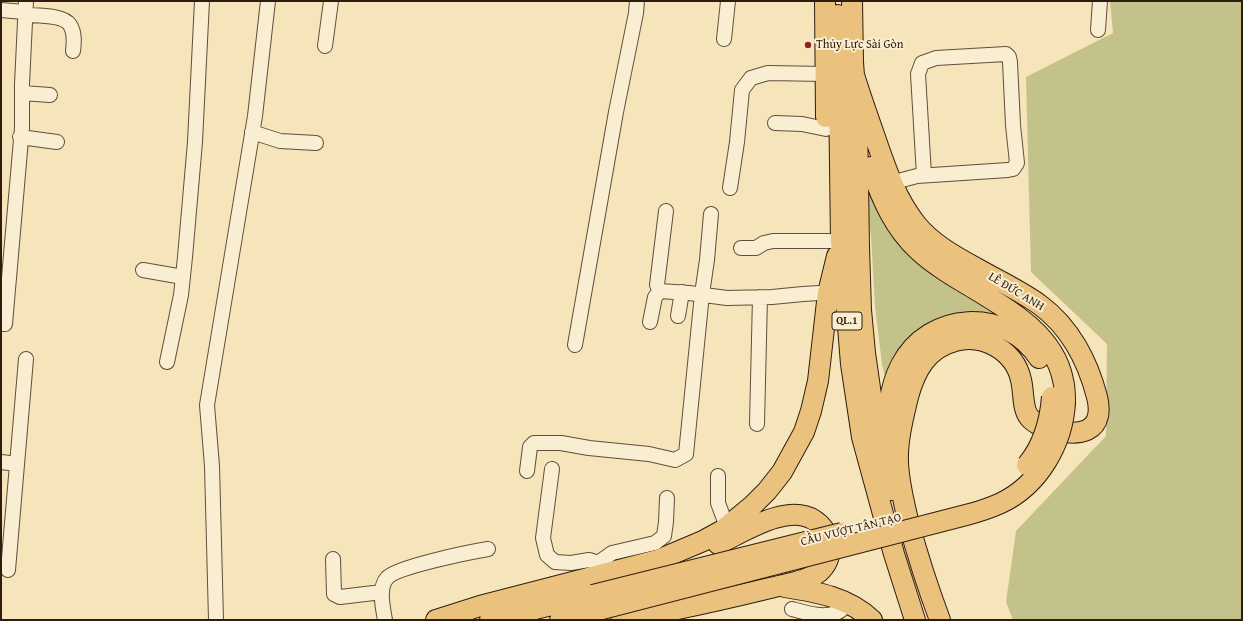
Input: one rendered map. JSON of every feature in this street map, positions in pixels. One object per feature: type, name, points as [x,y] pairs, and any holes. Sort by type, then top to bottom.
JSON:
[{"type":"highway","name":"LÊ ĐỨC ANH","points":[[845,5],[854,68],[861,310],[870,387],[875,423],[884,464],[907,551],[930,620]]},
{"type":"highway","name":"QL.1","points":[[836,231],[827,191],[825,74],[845,5]]},
{"type":"highway","name":"QL.1","points":[[845,5],[836,231],[836,292],[839,334],[854,434],[869,504],[895,599],[903,620]]},
{"type":"highway","name":"LÊ ĐỨC ANH","points":[[854,68],[885,185],[924,233],[932,240],[967,264],[1033,300],[1047,310],[1061,324],[1072,339],[1088,371],[1098,400],[1098,416],[1096,423],[1091,428],[1084,432],[1074,433],[1051,429],[1029,418],[1025,411],[1024,393],[1020,374],[1012,360],[990,343],[973,339],[955,341],[938,349],[929,355],[922,363],[912,383],[906,405],[898,462],[906,512],[926,581],[940,620]]},
{"type":"highway","points":[[856,118],[868,158],[885,185],[888,210],[901,231],[918,250],[948,273],[1013,314],[1040,336],[1051,350],[1063,379],[1058,399]]},
{"type":"highway","points":[[658,560],[703,542],[733,522],[752,506],[767,490],[782,472],[794,451],[804,432],[811,410],[836,292],[833,269],[836,231]]},
{"type":"highway","name":"QL.1","points":[[836,292],[851,364],[862,437],[914,620]]},
{"type":"highway","points":[[490,620],[596,602],[966,515],[1002,503],[1029,484],[1050,456],[1060,431],[1065,412],[1039,357],[1025,340],[997,326],[978,322],[958,323],[941,328],[925,337],[915,346],[896,375],[890,397],[884,464]]},
{"type":"highway","points":[[912,383],[917,358],[925,345],[941,328]]},
{"type":"highway","points":[[436,620],[602,568],[658,560],[712,548],[760,524],[783,516],[801,515],[813,519],[823,527],[827,537],[829,554],[828,561],[818,573],[805,579],[730,598],[621,620]]},
{"type":"highway","points":[[777,586],[836,597],[856,608],[872,620]]},
{"type":"highway","points":[[560,620],[596,602]]},
{"type":"street","points":[[167,362],[181,295],[183,277],[195,142],[202,1]]},
{"type":"street","points":[[216,620],[212,466],[207,405],[252,132],[268,1]]},
{"type":"street","points":[[326,46],[331,1]]},
{"type":"street","points":[[575,344],[637,1]]},
{"type":"street","points":[[724,39],[728,1]]},
{"type":"street","points":[[1098,30],[1100,1]]},
{"type":"street","points":[[1,10],[25,9],[61,18],[70,25],[74,38],[73,51]]},
{"type":"street","points":[[1,324],[5,324],[20,137],[25,9]]},
{"type":"street","points":[[885,185],[924,175],[1013,169],[1017,163],[1013,125],[1010,62],[1009,57],[1006,54],[936,58],[922,63],[918,74],[924,175]]},
{"type":"street","points":[[730,188],[737,142],[742,90],[751,78],[768,73],[825,74]]},
{"type":"street","points":[[22,93],[50,95]]},
{"type":"street","points":[[775,123],[802,124],[826,129]]},
{"type":"street","points":[[252,132],[280,141],[316,143]]},
{"type":"street","points":[[20,137],[57,142]]},
{"type":"street","points":[[660,291],[657,285],[666,212]]},
{"type":"street","points":[[527,471],[530,447],[534,443],[561,443],[589,448],[649,454],[675,460],[686,454],[702,294],[712,214]]},
{"type":"street","points":[[741,248],[756,248],[764,243],[773,241],[836,231]]},
{"type":"street","points":[[143,270],[183,277]]},
{"type":"street","points":[[660,291],[702,294],[727,298],[836,292]]},
{"type":"street","points":[[650,322],[655,297],[660,291]]},
{"type":"street","points":[[678,316],[682,292]]},
{"type":"street","points":[[756,424],[760,297]]},
{"type":"street","points":[[8,570],[26,359]]},
{"type":"street","points":[[1,462],[17,464]]},
{"type":"street","points":[[552,469],[543,538],[547,555],[555,562],[571,563],[588,560],[602,568],[612,553],[655,543],[664,536],[667,498]]},
{"type":"street","points":[[718,476],[718,503],[733,522]]},
{"type":"street","points":[[385,620],[382,604],[382,592],[386,578],[395,572],[488,549]]},
{"type":"street","points":[[333,559],[334,594],[336,596],[340,597],[382,592]]},
{"type":"street","points":[[792,609],[808,613],[827,615],[839,612],[847,603]]},
{"type":"shaded area","points":[[1110,1],[1242,1],[1242,620],[1013,620],[1006,602],[1016,531],[1106,436],[1107,344],[1031,272],[1026,77],[1113,33]]},
{"type":"shaded area","points":[[868,190],[876,203],[933,273],[956,291],[1008,321],[997,320],[886,382],[882,364],[875,306],[868,210]]},
{"type":"place","name":"Thủy Lực Sài Gòn","points":[[808,45]]}]
